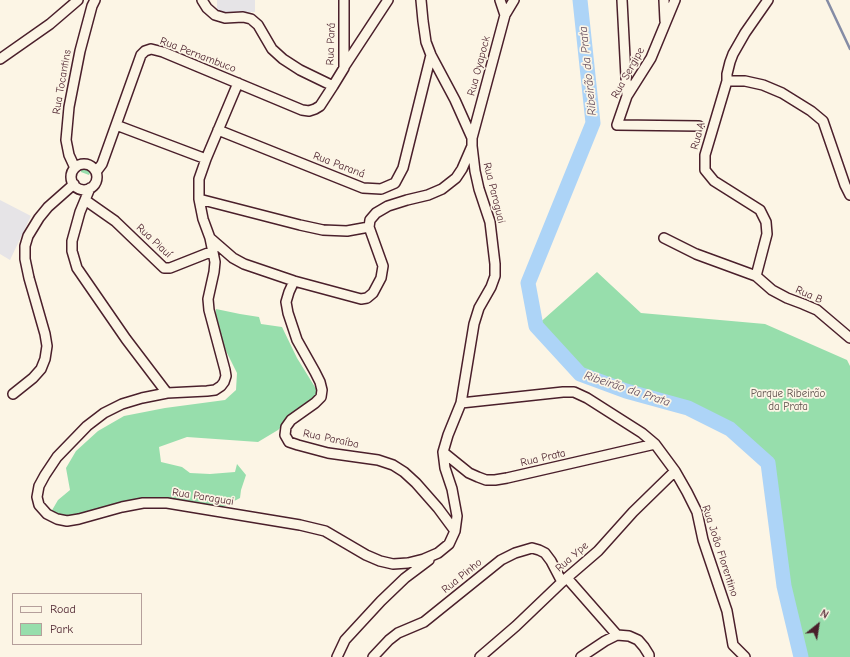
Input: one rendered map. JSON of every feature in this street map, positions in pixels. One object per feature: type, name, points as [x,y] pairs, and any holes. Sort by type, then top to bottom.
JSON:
[{"type":"street","points":[[0,59],[50,24],[78,0]]},
{"type":"street","name":"Rua Tocantins","points":[[75,168],[69,155],[66,140],[68,107],[80,51],[95,0]]},
{"type":"street","points":[[202,0],[207,8],[215,15],[225,18],[243,16],[251,19],[258,24],[272,48],[283,59],[300,70],[333,86]]},
{"type":"street","name":"Rua Pará","points":[[320,106],[344,68],[344,0]]},
{"type":"street","points":[[344,68],[388,0]]},
{"type":"street","points":[[210,238],[233,258],[244,264],[294,281],[360,299],[367,298],[373,293],[381,278],[383,266],[369,227],[370,220],[376,213],[388,206],[428,195],[447,186],[459,174],[472,142],[456,100],[431,55],[426,42],[421,0]]},
{"type":"street","points":[[500,0],[505,15]]},
{"type":"street","name":"Rua Oyapock","points":[[472,142],[505,15],[514,0]]},
{"type":"street","points":[[622,0],[627,96]]},
{"type":"street","points":[[664,0],[666,24]]},
{"type":"street","name":"Rua Sergipe","points":[[675,0],[651,58],[627,96],[616,125],[699,126]]},
{"type":"street","name":"Rua A","points":[[756,276],[766,234],[766,222],[760,210],[714,181],[705,170],[705,155],[727,82],[727,74],[733,54],[768,0]]},
{"type":"street","name":"Rua Pernambuco","points":[[96,172],[102,164],[141,55],[145,51],[151,49],[163,52],[302,110],[309,111],[320,106]]},
{"type":"street","name":"Rua Paraná","points":[[218,130],[363,188],[381,189],[395,183],[404,168],[431,55]]},
{"type":"street","points":[[727,82],[745,81],[763,85],[782,93],[811,111],[823,121],[845,185],[850,195]]},
{"type":"street","name":"Rua Paraguai","points":[[238,83],[199,179],[199,199],[215,262],[208,299],[209,310],[225,370],[226,376],[224,382],[215,390],[166,393],[122,404],[104,413],[87,426],[57,458],[39,486],[37,497],[39,505],[47,514],[57,519],[79,519],[122,507],[143,503],[167,504],[300,525],[325,531],[366,555],[380,561],[393,564],[408,563],[424,559],[438,553],[449,544],[456,531],[456,516],[452,490],[445,468],[443,452],[461,403],[474,324],[479,308],[495,276],[490,222],[479,189],[475,171],[472,142]]},
{"type":"street","points":[[116,125],[206,159]]},
{"type":"street","points":[[81,164],[91,166],[96,172],[97,179],[93,186],[86,190],[77,188],[72,181],[72,172],[81,164]]},
{"type":"street","points":[[13,394],[33,378],[41,369],[45,359],[45,334],[29,278],[25,259],[25,246],[28,236],[39,218],[48,207],[74,184]]},
{"type":"street","points":[[90,188],[72,241],[72,251],[77,268],[126,339],[166,393]]},
{"type":"street","points":[[199,199],[300,226],[323,230],[347,231],[369,227]]},
{"type":"street","name":"Rua Piauí","points":[[86,200],[115,220],[164,268],[170,268],[213,251]]},
{"type":"street","points":[[664,238],[696,254],[756,276]]},
{"type":"street","name":"Rua B","points":[[756,276],[772,290],[787,298],[817,310],[850,338]]},
{"type":"street","name":"Rua Paraíba","points":[[294,281],[286,302],[288,313],[298,340],[315,372],[322,390],[321,397],[291,420],[286,427],[285,435],[289,442],[328,452],[378,460],[393,465],[404,472],[416,483],[456,531]]},
{"type":"street","name":"Rua João Florentino","points":[[461,403],[574,392],[587,398],[636,429],[655,444],[675,471],[697,512],[703,540],[727,611],[733,645],[745,657]]},
{"type":"street","name":"Rua Prata","points":[[443,452],[469,473],[486,480],[495,480],[655,444]]},
{"type":"street","name":"Rua Ype","points":[[480,657],[598,551],[633,512],[675,471]]},
{"type":"street","name":"Rua Pinho","points":[[372,657],[398,633],[424,622],[501,560],[515,553],[532,548],[545,553],[564,580],[617,635]]},
{"type":"street","points":[[337,657],[345,640],[381,601],[405,578],[438,553]]},
{"type":"street","points":[[580,657],[617,635],[629,636],[638,640],[644,647],[649,657]]},
{"type":"shaded area","points":[[217,0],[255,0],[255,12],[217,13]]},
{"type":"shaded area","points":[[0,200],[31,216],[10,260],[0,254]]},
{"type":"green space","points":[[86,162],[94,164],[89,175],[81,172],[81,165]]},
{"type":"green space","name":"Parque Ribeirão da Prata","points":[[597,272],[641,313],[765,324],[847,360],[850,366],[850,657],[801,657],[784,586],[768,463],[730,429],[688,408],[626,391],[580,374],[536,326]]},
{"type":"green space","points":[[216,309],[259,317],[261,324],[282,327],[297,358],[318,392],[315,399],[291,417],[278,430],[258,442],[187,437],[159,447],[161,462],[182,467],[190,473],[210,474],[235,472],[237,464],[246,475],[240,498],[219,509],[161,501],[65,517],[51,512],[58,500],[70,490],[66,468],[76,451],[98,431],[124,416],[165,408],[225,400],[236,390],[237,373],[226,351],[215,321]]},
{"type":"waterway","name":"Ribeirão da Prata","points":[[580,0],[593,123],[528,283],[536,326],[580,374],[626,391],[688,408],[730,429],[768,463],[784,586],[801,657]]},
{"type":"waterway","points":[[827,0],[850,49]]}]
